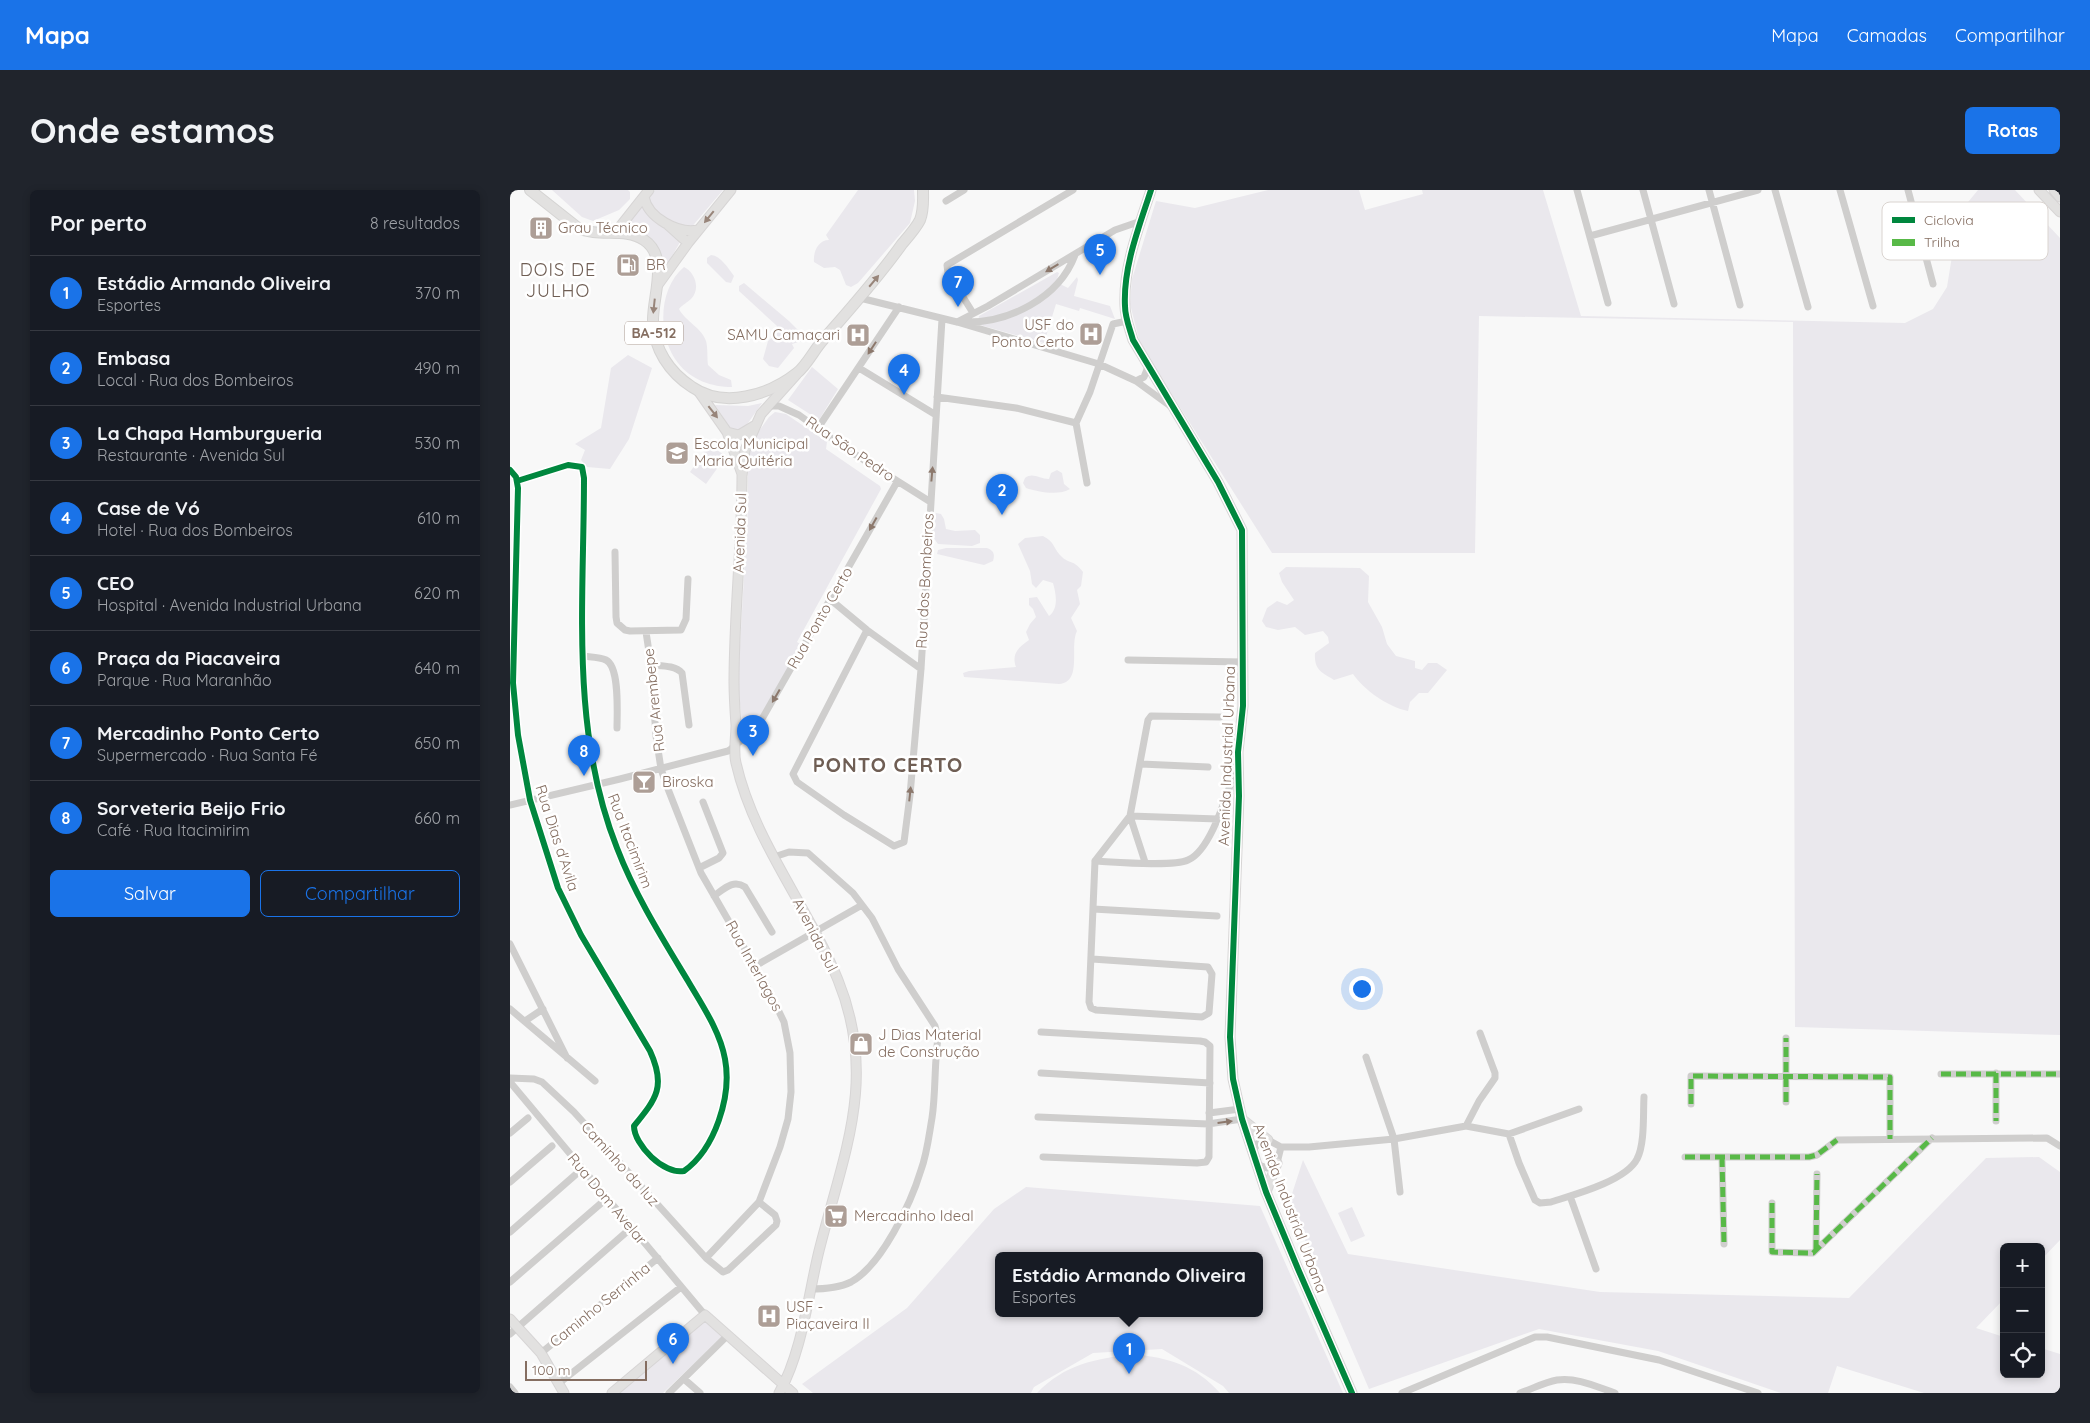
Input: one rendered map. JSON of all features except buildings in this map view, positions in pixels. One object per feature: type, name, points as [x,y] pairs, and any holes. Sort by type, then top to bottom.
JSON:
[{"type":"main road","name":"BA-512","points":[[530,190],[578,228],[597,234],[631,234],[650,245],[654,251],[657,264],[657,286],[653,321],[660,352],[674,373],[699,392],[726,399],[750,397],[770,389],[798,372],[888,265],[919,221],[923,211],[923,190]]},
{"type":"street","points":[[657,286],[698,230],[731,190]]},
{"type":"street","points":[[946,201],[964,190]]},
{"type":"street","points":[[973,313],[948,273],[947,265],[1072,190]]},
{"type":"street","name":"Avenida Industrial Urbana","points":[[1151,190],[1128,265],[1125,295],[1127,321],[1133,340],[1218,482],[1242,530],[1243,706],[1238,761],[1239,790],[1230,1037],[1233,1079],[1242,1120],[1266,1192],[1352,1393]]},
{"type":"street","points":[[1577,190],[1608,303]]},
{"type":"street","points":[[1642,190],[1674,304]]},
{"type":"street","points":[[1709,190],[1740,305]]},
{"type":"street","points":[[1590,236],[1758,190]]},
{"type":"street","points":[[1775,190],[1808,307]]},
{"type":"street","points":[[1840,190],[1872,306]]},
{"type":"street","points":[[2039,190],[2060,212]]},
{"type":"street","points":[[2054,190],[2060,196]]},
{"type":"street","points":[[616,233],[646,193]]},
{"type":"street","points":[[646,193],[648,208],[688,243]]},
{"type":"street","points":[[957,322],[988,306],[1116,230],[1141,221]]},
{"type":"street","points":[[668,225],[687,231],[698,230]]},
{"type":"street","points":[[957,322],[982,322],[1004,317],[1025,308],[1050,292],[1065,277],[1075,254]]},
{"type":"street","points":[[1927,260],[1933,284]]},
{"type":"street","points":[[860,298],[957,322],[1099,364],[1136,381],[1176,411]]},
{"type":"street","points":[[818,428],[899,307]]},
{"type":"street","name":"Rua dos Bombeiros","points":[[867,630],[795,768],[794,778],[844,815],[894,846],[904,842],[910,795],[921,669],[929,501],[942,319]]},
{"type":"street","points":[[1086,482],[1076,423],[1090,392],[1113,324],[1127,321]]},
{"type":"street","points":[[1136,381],[1144,377],[1148,367]]},
{"type":"street","points":[[859,368],[936,415]]},
{"type":"street","name":"Avenida Sul","points":[[779,1393],[792,1365],[850,1138],[857,1080],[855,1045],[850,1012],[838,979],[774,857],[743,786],[736,763],[734,682],[742,476],[745,450],[756,424],[767,406],[789,385],[798,372]]},
{"type":"street","name":"Avenida Sul","points":[[699,392],[727,432],[742,476]]},
{"type":"street","points":[[937,397],[1016,408],[1076,423]]},
{"type":"street","name":"Rua São Pedro","points":[[767,406],[787,408],[845,448],[929,501]]},
{"type":"street","points":[[727,432],[739,435],[756,424]]},
{"type":"street","name":"Rua Itacimirim","points":[[517,481],[568,465],[582,467],[584,478],[583,656],[586,711],[596,785],[616,848],[639,898],[703,1007],[719,1038],[726,1060],[726,1085],[721,1114],[705,1149],[684,1171],[670,1171],[658,1164]]},
{"type":"street","points":[[510,470],[517,481]]},
{"type":"street","name":"Rua Dias d'Avila","points":[[517,481],[513,683],[518,735],[530,800],[558,888],[581,935],[650,1051],[656,1066],[657,1092],[652,1104],[634,1128],[636,1138],[658,1164]]},
{"type":"street","name":"Rua Ponto Certo","points":[[510,804],[596,785],[728,751],[735,747],[744,736],[754,733],[897,482]]},
{"type":"street","points":[[615,552],[617,623],[625,630],[646,632],[677,631],[684,627],[688,579]]},
{"type":"street","points":[[831,600],[867,630],[921,669]]},
{"type":"street","name":"Rua Arembepe","points":[[646,632],[652,665],[656,736],[661,768]]},
{"type":"street","points":[[583,656],[605,659],[612,666],[616,678],[617,728]]},
{"type":"street","points":[[1128,660],[1243,662]]},
{"type":"street","points":[[652,665],[672,667],[682,672],[689,725]]},
{"type":"street","points":[[1092,959],[1208,967],[1212,974],[1210,1010],[1206,1016],[1202,1017],[1096,1010],[1091,1008],[1089,1002],[1096,861],[1130,816],[1148,720],[1151,716],[1220,716]]},
{"type":"street","points":[[1096,861],[1176,863],[1188,860],[1197,853],[1206,841],[1218,819],[1238,761]]},
{"type":"street","points":[[1141,764],[1208,767]]},
{"type":"street","name":"Rua Interlagos","points":[[661,768],[684,836],[698,868],[755,966],[784,1022],[790,1053],[792,1092],[788,1119],[780,1147],[759,1202],[706,1258]]},
{"type":"street","points":[[1226,793],[1232,788],[1239,790]]},
{"type":"street","points":[[698,868],[719,858],[723,852],[703,802]]},
{"type":"street","points":[[1130,816],[1218,819]]},
{"type":"street","points":[[1130,816],[1145,862]]},
{"type":"street","points":[[774,857],[788,852],[808,853],[836,877],[872,918],[898,969],[937,1032],[932,1116],[922,1170],[894,1231],[868,1269],[851,1282],[832,1288],[810,1289]]},
{"type":"street","points":[[714,896],[732,884],[745,886],[772,932]]},
{"type":"street","points":[[755,966],[862,905]]},
{"type":"street","points":[[1093,909],[1217,916]]},
{"type":"street","points":[[510,944],[567,1058]]},
{"type":"street","points":[[510,1009],[595,1081]]},
{"type":"street","points":[[525,1021],[543,1009]]},
{"type":"street","points":[[1041,1032],[1205,1042],[1210,1046],[1208,1160],[1203,1163],[1043,1157]]},
{"type":"street","points":[[1466,1126],[1479,1101],[1495,1078],[1495,1073],[1480,1034]]},
{"type":"street","points":[[1786,1038],[1786,1102]]},
{"type":"street","points":[[1366,1057],[1394,1138],[1400,1192]]},
{"type":"street","points":[[1041,1073],[1210,1083]]},
{"type":"street","points":[[1996,1073],[1996,1121]]},
{"type":"street","points":[[1941,1074],[2060,1074]]},
{"type":"street","points":[[1691,1104],[1690,1076],[1890,1077],[1890,1139]]},
{"type":"street","name":"Caminho da luz","points":[[510,1078],[534,1079],[542,1082],[574,1112],[706,1258],[723,1272],[728,1270],[776,1226],[777,1221],[774,1215],[759,1202]]},
{"type":"street","name":"Rua Dom Avelar","points":[[510,1082],[630,1228],[658,1258],[705,1315]]},
{"type":"street","points":[[1509,1134],[1535,1200],[1546,1204],[1615,1178],[1636,1162],[1643,1131],[1644,1097]]},
{"type":"street","points":[[1208,1113],[1240,1109]]},
{"type":"street","points":[[1038,1117],[1208,1124],[1242,1120],[1268,1140],[1281,1147],[1309,1147],[1394,1138],[1466,1126],[1509,1134],[1579,1109]]},
{"type":"street","points":[[510,1133],[528,1118]]},
{"type":"street","points":[[1772,1203],[1772,1252],[1813,1253],[1932,1138]]},
{"type":"street","points":[[1685,1157],[1809,1157],[1817,1155],[1837,1140],[2047,1138],[2060,1146]]},
{"type":"street","points":[[1253,1151],[1258,1143],[1268,1140]]},
{"type":"street","points":[[510,1182],[552,1146]]},
{"type":"street","points":[[1266,1192],[1281,1147]]},
{"type":"street","points":[[1722,1157],[1724,1244]]},
{"type":"street","points":[[1256,1164],[1267,1168],[1277,1163]]},
{"type":"street","points":[[510,1232],[582,1169]]},
{"type":"street","points":[[1816,1250],[1817,1174]]},
{"type":"street","points":[[1570,1196],[1596,1268]]},
{"type":"street","points":[[510,1282],[606,1199]]},
{"type":"street","points":[[514,1331],[630,1228]]},
{"type":"street","name":"Caminho Serrinha","points":[[541,1352],[658,1258]]},
{"type":"street","points":[[558,1384],[681,1287]]},
{"type":"street","points":[[612,1393],[705,1315],[794,1393]]},
{"type":"street","points":[[510,1319],[514,1331],[541,1352],[564,1393]]},
{"type":"street","points":[[669,1393],[728,1335]]},
{"type":"street","points":[[1402,1393],[1535,1337],[1659,1360],[1758,1393]]},
{"type":"street","points":[[684,1379],[700,1393]]},
{"type":"street","points":[[1520,1393],[1556,1380],[1567,1379],[1615,1393]]},
{"type":"street","points":[[510,1387],[515,1393]]},
{"type":"shaded area","points":[[552,190],[628,190],[630,192],[630,199],[619,210],[593,221],[582,217]]},
{"type":"shaded area","points":[[655,190],[723,190],[690,229],[673,224],[650,207],[648,198]]},
{"type":"shaded area","points":[[858,190],[914,190],[915,201],[910,223],[858,283],[851,287],[846,285],[840,270],[835,267],[824,268],[814,262],[814,258],[817,247],[822,242],[829,240],[826,235]]},
{"type":"shaded area","points":[[1268,190],[1359,190],[1365,210],[1423,194],[1422,190],[1543,190],[1581,316],[1905,323],[1933,309],[1947,287],[1951,260],[2048,260],[2048,225],[2060,238],[2060,1035],[1795,1027],[1793,322],[1479,316],[1475,553],[1272,553],[1140,344],[1130,304],[1132,279],[1156,201],[1195,208]]},
{"type":"shaded area","points":[[1978,190],[2015,190],[2026,202],[1968,202]]},
{"type":"shaded area","points":[[642,204],[644,209],[680,242],[665,269],[659,252],[651,240],[640,232],[622,227]]},
{"type":"shaded area","points":[[711,255],[721,260],[727,266],[734,276],[731,283],[726,282],[707,263],[707,258]]},
{"type":"shaded area","points":[[684,267],[694,277],[696,290],[691,299],[679,309],[704,336],[707,344],[708,365],[719,375],[731,380],[732,387],[710,384],[689,374],[678,363],[666,340],[663,313],[665,300],[675,276]]},
{"type":"shaded area","points":[[1057,272],[1059,273],[1056,282],[1068,288],[1077,277],[1074,296],[1110,306],[1115,319],[1080,308],[1079,311],[1056,304],[1044,343],[980,325],[978,322],[979,316]]},
{"type":"shaded area","points":[[744,283],[804,336],[802,341],[792,344],[794,348],[778,368],[769,366],[763,359],[768,341],[774,336],[777,326],[739,291],[739,286]]},
{"type":"shaded area","points":[[628,355],[652,368],[629,439],[610,469],[587,467],[581,460],[585,450],[575,444],[601,428],[611,368]]},
{"type":"shaded area","points":[[812,367],[838,389],[819,420],[788,400]]},
{"type":"shaded area","points":[[762,403],[746,426],[739,430],[731,429],[715,405],[748,406]]},
{"type":"shaded area","points":[[775,412],[786,414],[827,442],[826,449],[880,486],[881,489],[797,642],[802,645],[752,730],[747,730],[742,725],[738,681],[748,507],[748,453],[753,439]]},
{"type":"shaded area","points":[[709,445],[726,456],[706,484],[690,472]]},
{"type":"shaded area","points":[[1057,470],[1062,473],[1064,484],[1070,489],[1054,493],[1042,492],[1026,488],[1023,483],[1028,476],[1049,479],[1051,473]]},
{"type":"shaded area","points":[[936,513],[941,514],[946,529],[955,531],[975,530],[980,535],[980,543],[972,546],[938,544],[931,529]]},
{"type":"shaded area","points":[[1043,536],[1052,543],[1058,553],[1077,565],[1083,572],[1081,586],[1077,590],[1080,604],[1071,618],[1077,631],[1071,677],[1066,682],[1059,684],[964,677],[963,673],[969,671],[1016,667],[1015,655],[1019,648],[1029,640],[1026,632],[1036,617],[1029,605],[1029,598],[1037,597],[1049,616],[1052,613],[1056,596],[1053,583],[1043,580],[1036,588],[1032,584],[1030,571],[1018,544],[1025,538]]},
{"type":"shaded area","points":[[946,548],[987,548],[993,553],[993,561],[984,565],[937,554],[938,550]]},
{"type":"shaded area","points":[[1286,567],[1360,568],[1369,576],[1368,602],[1382,627],[1387,644],[1396,656],[1415,661],[1415,668],[1422,670],[1428,663],[1437,663],[1447,670],[1428,693],[1419,693],[1410,702],[1408,711],[1393,706],[1377,697],[1363,686],[1353,674],[1334,680],[1325,675],[1317,667],[1315,659],[1315,653],[1329,643],[1328,637],[1323,631],[1305,635],[1295,627],[1278,630],[1266,627],[1262,621],[1267,608],[1277,601],[1287,605],[1294,600],[1282,582],[1279,573]]},
{"type":"shaded area","points":[[2039,1157],[2060,1172],[2060,1240],[2045,1256],[2045,1243],[2000,1243],[2000,1303],[1976,1328],[2000,1336],[2000,1378],[2045,1378],[2045,1349],[2060,1354],[2060,1393],[1924,1393],[1837,1366],[1828,1393],[1781,1393],[1658,1351],[1539,1329],[1369,1389],[1289,1203],[1303,1160],[1348,1254],[1600,1292],[1849,1298],[1986,1158]]},
{"type":"shaded area","points":[[1026,1187],[1260,1206],[1343,1393],[1229,1393],[1223,1386],[1162,1349],[1093,1353],[1034,1387],[1031,1393],[813,1393],[802,1384],[907,1308],[994,1209]]},
{"type":"shaded area","points":[[1352,1207],[1365,1236],[1351,1242],[1338,1213]]},
{"type":"shaded area","points":[[706,1321],[723,1336],[663,1393],[619,1393]]},
{"type":"shaded area","points":[[1133,1354],[1181,1364],[1211,1383],[1220,1393],[1037,1393],[1058,1375],[1081,1364]]},
{"type":"marked path","points":[[1786,1038],[1786,1102]]},
{"type":"marked path","points":[[1996,1073],[1996,1121]]},
{"type":"marked path","points":[[1941,1074],[2060,1074]]},
{"type":"marked path","points":[[1691,1104],[1691,1076],[1890,1077],[1890,1139]]},
{"type":"marked path","points":[[1772,1203],[1772,1252],[1813,1253],[1932,1138]]},
{"type":"marked path","points":[[1685,1157],[1809,1157],[1817,1155],[1837,1140]]},
{"type":"marked path","points":[[1722,1157],[1724,1244]]},
{"type":"marked path","points":[[1816,1250],[1817,1174]]},
{"type":"cycle path","points":[[1151,190],[1129,262],[1125,291],[1128,323],[1133,340],[1218,482],[1242,530],[1243,706],[1238,752],[1239,796],[1230,1037],[1233,1079],[1242,1119],[1266,1192],[1352,1393]]},
{"type":"cycle path","points":[[510,470],[516,477],[518,488],[513,683],[518,735],[530,800],[558,888],[581,935],[650,1051],[655,1063],[658,1083],[657,1091],[634,1126],[635,1134],[645,1150],[659,1164],[676,1171],[684,1171],[704,1149],[719,1121],[726,1089],[727,1074],[723,1049],[710,1019],[632,883],[617,848],[602,803],[592,758],[586,712],[583,665],[584,478],[582,467],[568,465],[517,481]]},
{"type":"place","name":"Grau Técnico","points":[[541,228]]},
{"type":"place","name":"BR","points":[[628,265]]},
{"type":"place","name":"CEO","points":[[1100,275]]},
{"type":"place","name":"Mercadinho Ponto Certo","points":[[958,307]]},
{"type":"place","name":"USF do Ponto Certo","points":[[1091,334]]},
{"type":"place","name":"SAMU Camaçari","points":[[858,335]]},
{"type":"place","name":"Case de Vó","points":[[904,395]]},
{"type":"place","name":"Escola Municipal Maria Quitéria","points":[[677,453]]},
{"type":"place","name":"Embasa","points":[[1002,515]]},
{"type":"place","name":"La Chapa Hamburgueria","points":[[753,756]]},
{"type":"place","name":"Sorveteria Beijo Frio","points":[[584,776]]},
{"type":"place","name":"Biroska","points":[[644,782]]},
{"type":"place","name":"J Dias Material de Construção","points":[[861,1044]]},
{"type":"place","name":"Mercadinho Ideal","points":[[836,1216]]},
{"type":"place","name":"USF - Piaçaveira II","points":[[769,1316]]},
{"type":"place","name":"Praça da Piacaveira","points":[[673,1364]]},
{"type":"place","name":"Estádio Armando Oliveira","points":[[1129,1374]]},
{"type":"district","name":"DOIS DE JULHO","points":[[558,280]]},
{"type":"district","name":"PONTO CERTO","points":[[888,765]]}]
